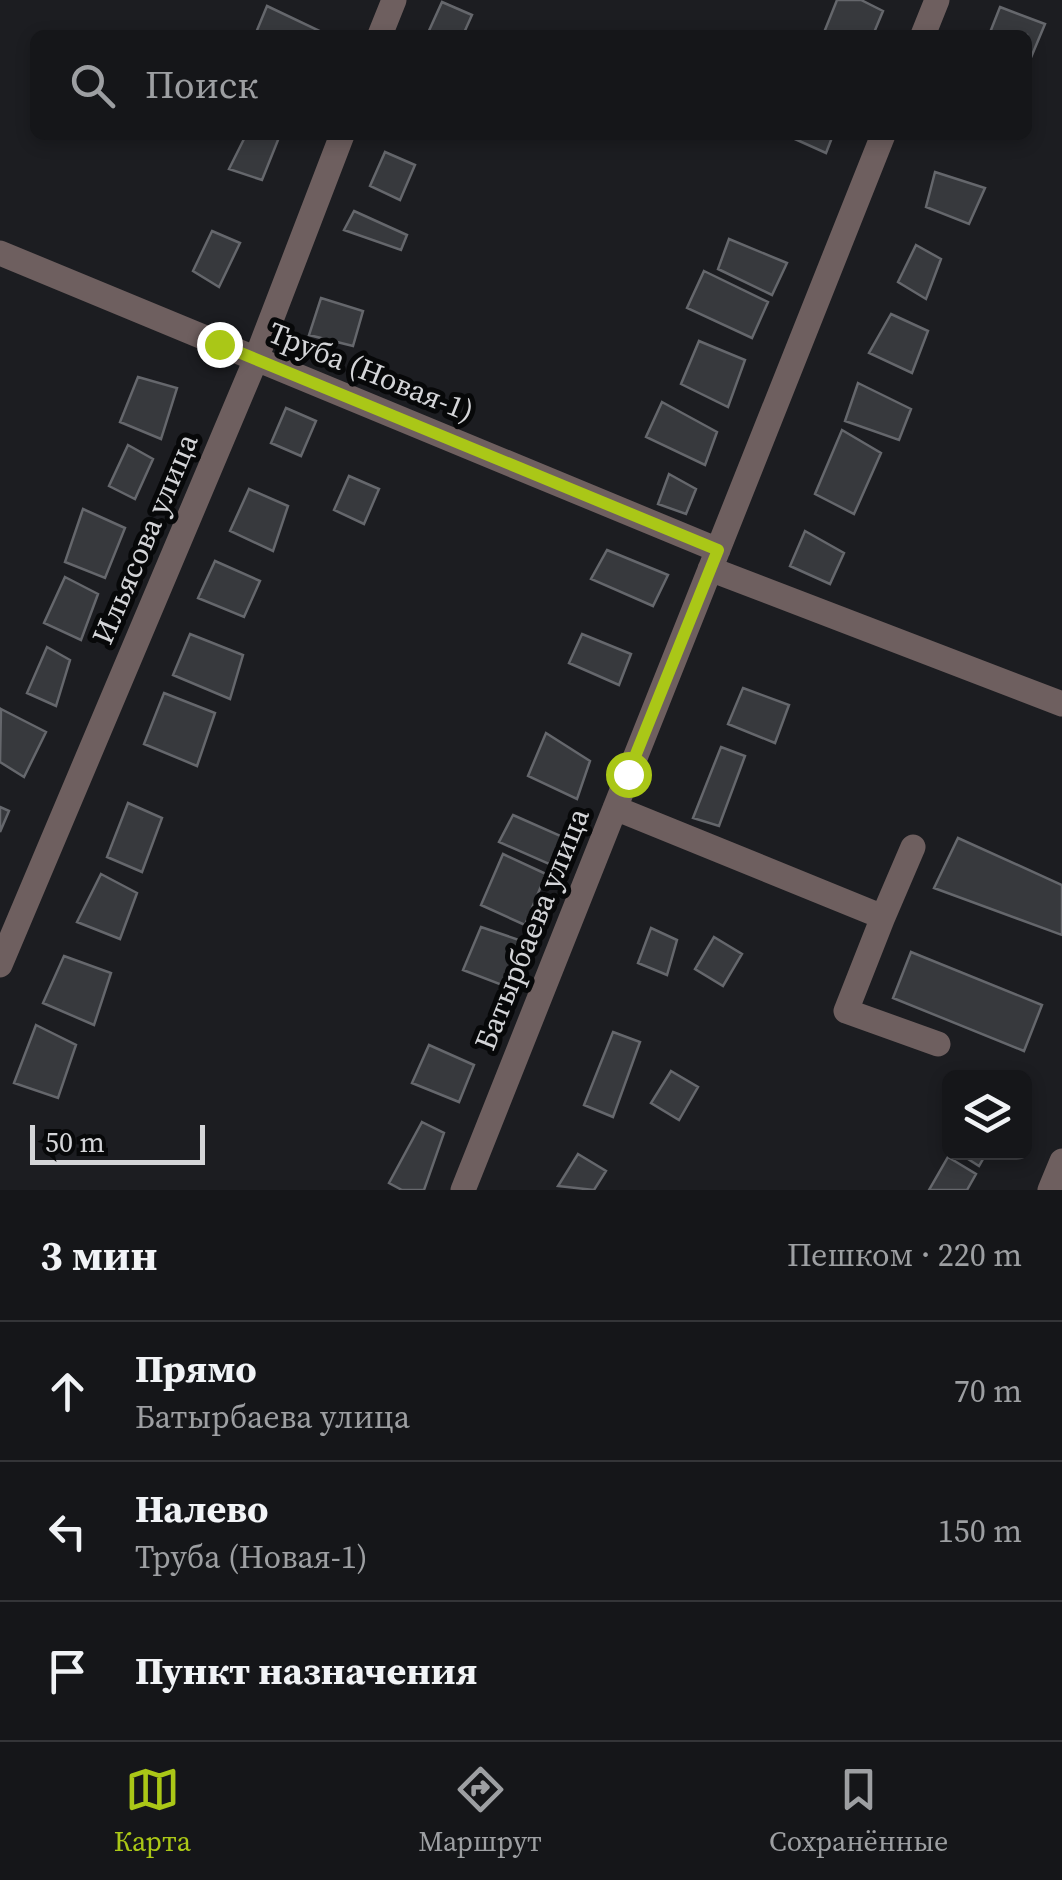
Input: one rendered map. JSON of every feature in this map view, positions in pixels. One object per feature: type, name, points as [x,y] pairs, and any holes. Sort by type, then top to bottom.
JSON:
[{"type":"street","points":[[382,30],[394,0]]},
{"type":"street","points":[[925,30],[936,0]]},
{"type":"street","name":"Ильясова улица","points":[[0,964],[256,359],[340,140]]},
{"type":"street","name":"Батырбаева улица","points":[[463,1190],[881,140]]},
{"type":"street","name":"Труба (Новая-1)","points":[[0,253],[1062,704]]},
{"type":"street","points":[[615,808],[882,917]]},
{"type":"street","points":[[913,846],[846,1011],[938,1044]]},
{"type":"street","points":[[1050,1190],[1062,1161]]},
{"type":"building","points":[[837,0],[861,0],[883,11],[875,30],[825,30]]},
{"type":"building","points":[[442,2],[472,15],[465,30],[429,30]]},
{"type":"building","points":[[267,6],[318,30],[257,30]]},
{"type":"building","points":[[1000,7],[1045,24],[1032,55],[1032,30],[991,30]]},
{"type":"building","points":[[244,140],[278,140],[262,180],[229,169]]},
{"type":"building","points":[[797,140],[831,140],[826,153]]},
{"type":"building","points":[[385,152],[415,165],[400,200],[370,186]]},
{"type":"building","points":[[935,172],[985,188],[969,224],[926,207]]},
{"type":"building","points":[[354,211],[407,235],[401,250],[344,230]]},
{"type":"building","points":[[212,231],[240,243],[219,287],[193,271]]},
{"type":"building","points":[[729,239],[787,263],[772,295],[718,269]]},
{"type":"building","points":[[916,245],[941,259],[926,299],[898,282]]},
{"type":"building","points":[[704,271],[768,302],[752,338],[687,308]]},
{"type":"building","points":[[321,298],[363,311],[353,346],[309,335]]},
{"type":"building","points":[[891,314],[928,331],[912,373],[869,353]]},
{"type":"building","points":[[699,341],[745,360],[728,407],[681,384]]},
{"type":"building","points":[[138,377],[177,388],[161,439],[120,422]]},
{"type":"building","points":[[858,383],[911,409],[899,440],[845,421]]},
{"type":"building","points":[[662,402],[717,432],[705,465],[646,437]]},
{"type":"building","points":[[286,408],[316,421],[301,456],[271,443]]},
{"type":"building","points":[[842,430],[881,453],[854,514],[815,494]]},
{"type":"building","points":[[128,445],[153,459],[135,499],[109,486]]},
{"type":"building","points":[[669,474],[696,489],[686,514],[658,504]]},
{"type":"building","points":[[349,476],[379,489],[364,524],[334,510]]},
{"type":"building","points":[[249,489],[288,506],[273,551],[230,531]]},
{"type":"building","points":[[83,509],[125,528],[105,578],[65,562]]},
{"type":"building","points":[[805,531],[844,553],[830,584],[790,566]]},
{"type":"building","points":[[607,550],[668,575],[653,606],[591,579]]},
{"type":"building","points":[[215,561],[260,581],[244,617],[198,598]]},
{"type":"building","points":[[65,577],[98,594],[81,640],[44,623]]},
{"type":"building","points":[[190,634],[243,655],[230,699],[173,675]]},
{"type":"building","points":[[582,634],[631,654],[619,685],[569,663]]},
{"type":"building","points":[[47,647],[70,660],[56,706],[27,693]]},
{"type":"building","points":[[743,688],[789,705],[775,743],[728,724]]},
{"type":"building","points":[[164,693],[215,713],[197,766],[144,744]]},
{"type":"building","points":[[1,709],[46,732],[24,777],[0,762]]},
{"type":"building","points":[[546,733],[590,761],[577,799],[528,776]]},
{"type":"building","points":[[721,747],[745,756],[719,826],[693,818]]},
{"type":"building","points":[[128,803],[162,818],[142,872],[107,857]]},
{"type":"building","points":[[0,807],[9,811],[0,832]]},
{"type":"building","points":[[513,815],[563,837],[549,864],[499,842]]},
{"type":"building","points":[[958,838],[1062,885],[1062,935],[934,888]]},
{"type":"building","points":[[503,854],[546,874],[525,925],[481,905]]},
{"type":"building","points":[[101,874],[137,893],[120,939],[77,922]]},
{"type":"building","points":[[481,927],[519,940],[502,985],[463,970]]},
{"type":"building","points":[[651,928],[677,940],[667,975],[638,963]]},
{"type":"building","points":[[714,937],[742,954],[723,986],[695,969]]},
{"type":"building","points":[[911,952],[1042,1005],[1024,1051],[893,998]]},
{"type":"building","points":[[64,956],[111,973],[94,1025],[43,1003]]},
{"type":"building","points":[[36,1025],[76,1045],[58,1098],[14,1083]]},
{"type":"building","points":[[613,1032],[640,1042],[613,1117],[584,1105]]},
{"type":"building","points":[[429,1045],[474,1065],[459,1102],[412,1083]]},
{"type":"building","points":[[671,1071],[698,1087],[679,1120],[651,1103]]},
{"type":"building","points":[[422,1122],[444,1133],[424,1190],[402,1190],[389,1183]]},
{"type":"building","points":[[578,1154],[606,1171],[594,1190],[558,1186]]},
{"type":"building","points":[[946,1160],[976,1174],[967,1190],[929,1190]]},
{"type":"route","points":[[219,344],[718,550],[628,774]]}]
